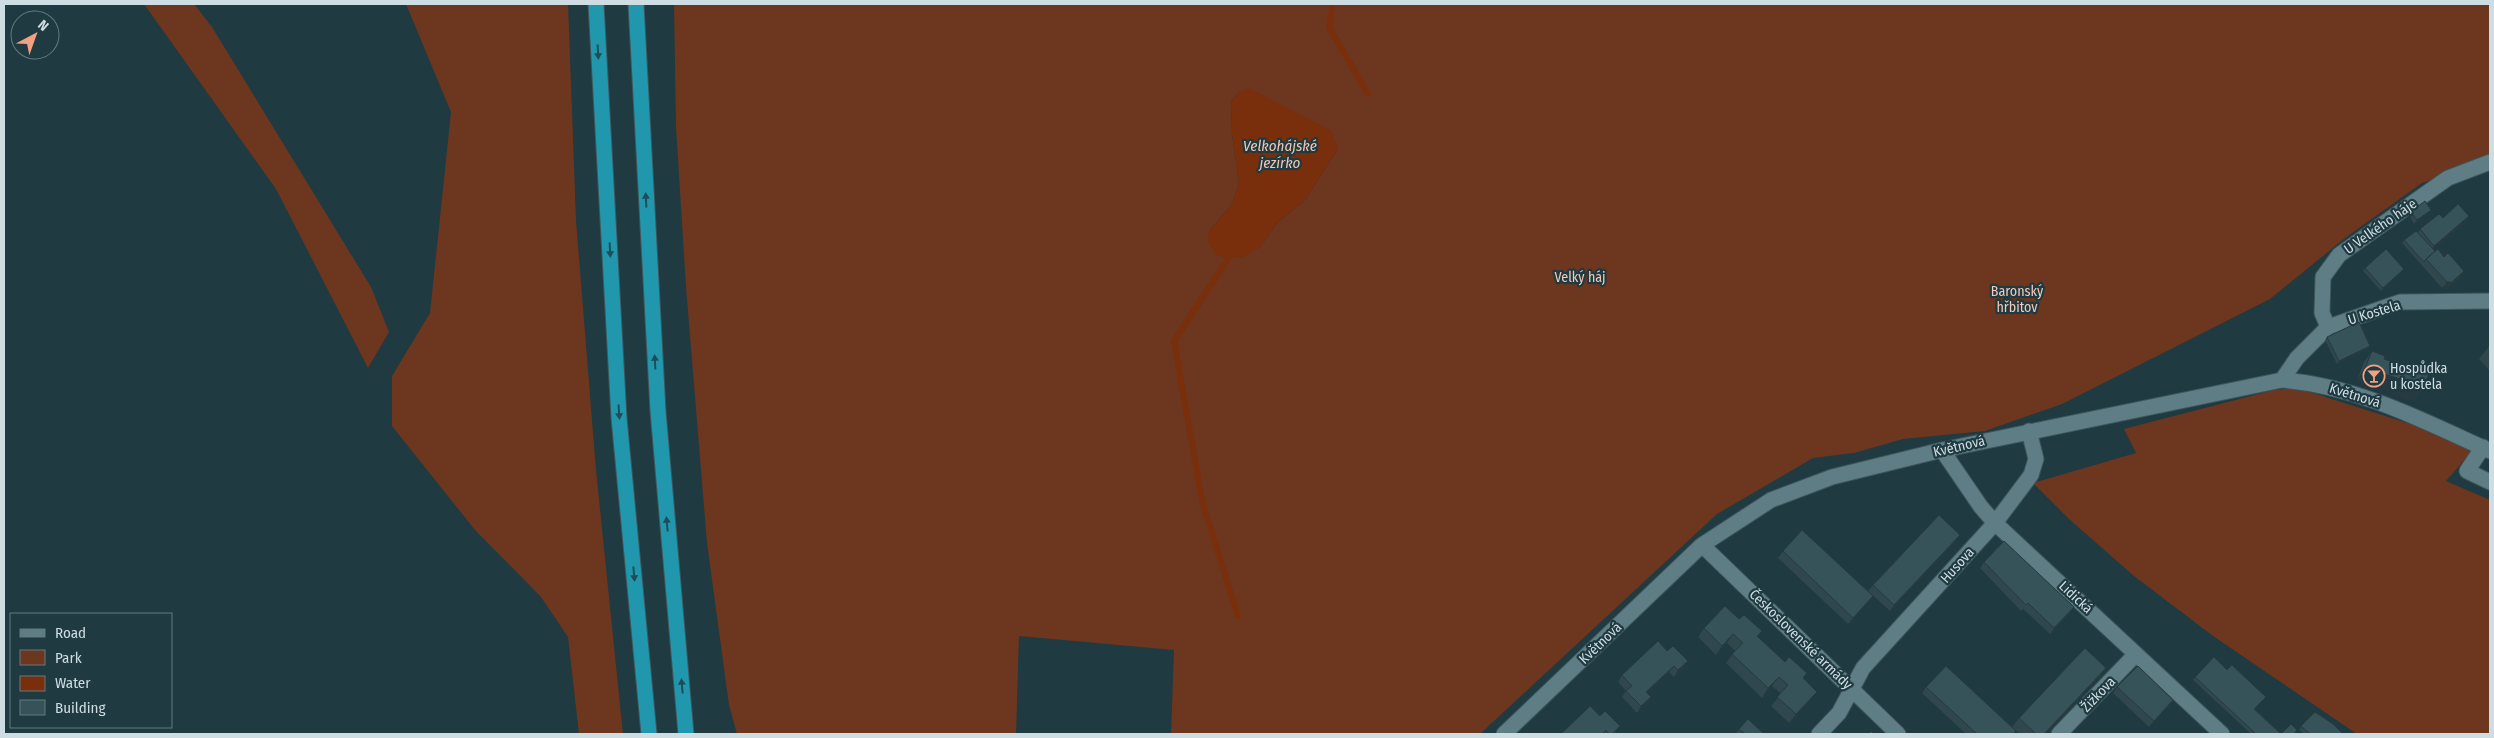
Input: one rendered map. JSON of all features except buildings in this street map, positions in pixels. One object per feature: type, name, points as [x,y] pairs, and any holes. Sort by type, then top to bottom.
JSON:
[{"type":"highway","points":[[596,4],[619,418],[649,734]]},
{"type":"highway","points":[[636,4],[658,411],[686,734]]},
{"type":"street","name":"U Velkého háje","points":[[2328,327],[2322,313],[2323,277],[2339,255],[2448,178],[2490,162]]},
{"type":"street","name":"U Kostela","points":[[2282,380],[2297,358],[2328,327],[2400,302],[2490,301]]},
{"type":"street","name":"Květnová","points":[[1504,734],[1702,545],[1771,500],[1832,477],[2029,431],[2282,380],[2313,382],[2350,391],[2388,405],[2487,449]]},
{"type":"street","name":"Husova","points":[[1820,734],[1838,714],[1863,668],[1995,523],[2031,475],[2036,459],[2029,431]]},
{"type":"street","points":[[2487,449],[2467,471],[2490,482]]},
{"type":"street","name":"Lidická","points":[[1942,450],[1981,507],[1995,523],[2222,734]]},
{"type":"street","name":"Československé armády","points":[[1702,545],[1898,734]]},
{"type":"street","name":"Žižkova","points":[[2059,734],[2136,654]]},
{"type":"green space","points":[[144,4],[194,4],[212,27],[371,287],[389,332],[368,368],[276,189]]},
{"type":"green space","points":[[406,4],[568,4],[576,220],[596,470],[623,734],[579,734],[568,637],[541,597],[475,530],[392,426],[392,376],[430,313],[451,112]]},
{"type":"green space","name":"Velký háj","points":[[674,4],[2490,4],[2490,159],[2422,183],[2345,238],[2270,299],[2062,404],[1985,431],[1903,439],[1854,453],[1813,458],[1717,514],[1480,734],[1171,734],[1174,650],[1019,636],[1016,734],[737,734],[729,705],[707,543],[686,287],[676,127]],"holes":[[[1239,92],[1331,131],[1338,149],[1305,200],[1278,222],[1259,248],[1210,230],[1232,204],[1239,183],[1232,134],[1231,101]]]},
{"type":"green space","points":[[2297,388],[2420,427],[2472,451],[2446,481],[2490,500],[2490,734],[2357,734],[2213,636],[2134,576],[2069,519],[2033,483],[2136,453],[2124,429],[2274,390]]},
{"type":"water","name":"Velkohájské jezírko","points":[[1249,88],[1332,131],[1338,149],[1305,200],[1278,222],[1259,248],[1241,258],[1226,258],[1215,254],[1207,241],[1210,230],[1232,204],[1239,183],[1232,134],[1231,101],[1239,92]]},
{"type":"waterway","points":[[1333,4],[1329,27],[1368,94]]},
{"type":"waterway","points":[[1232,253],[1174,341],[1202,501],[1238,616]]},
{"type":"place","name":"Hospůdka u kostela","points":[[2374,376]]},
{"type":"park label","name":"Baronský hřbitov","points":[[2017,300]]}]
